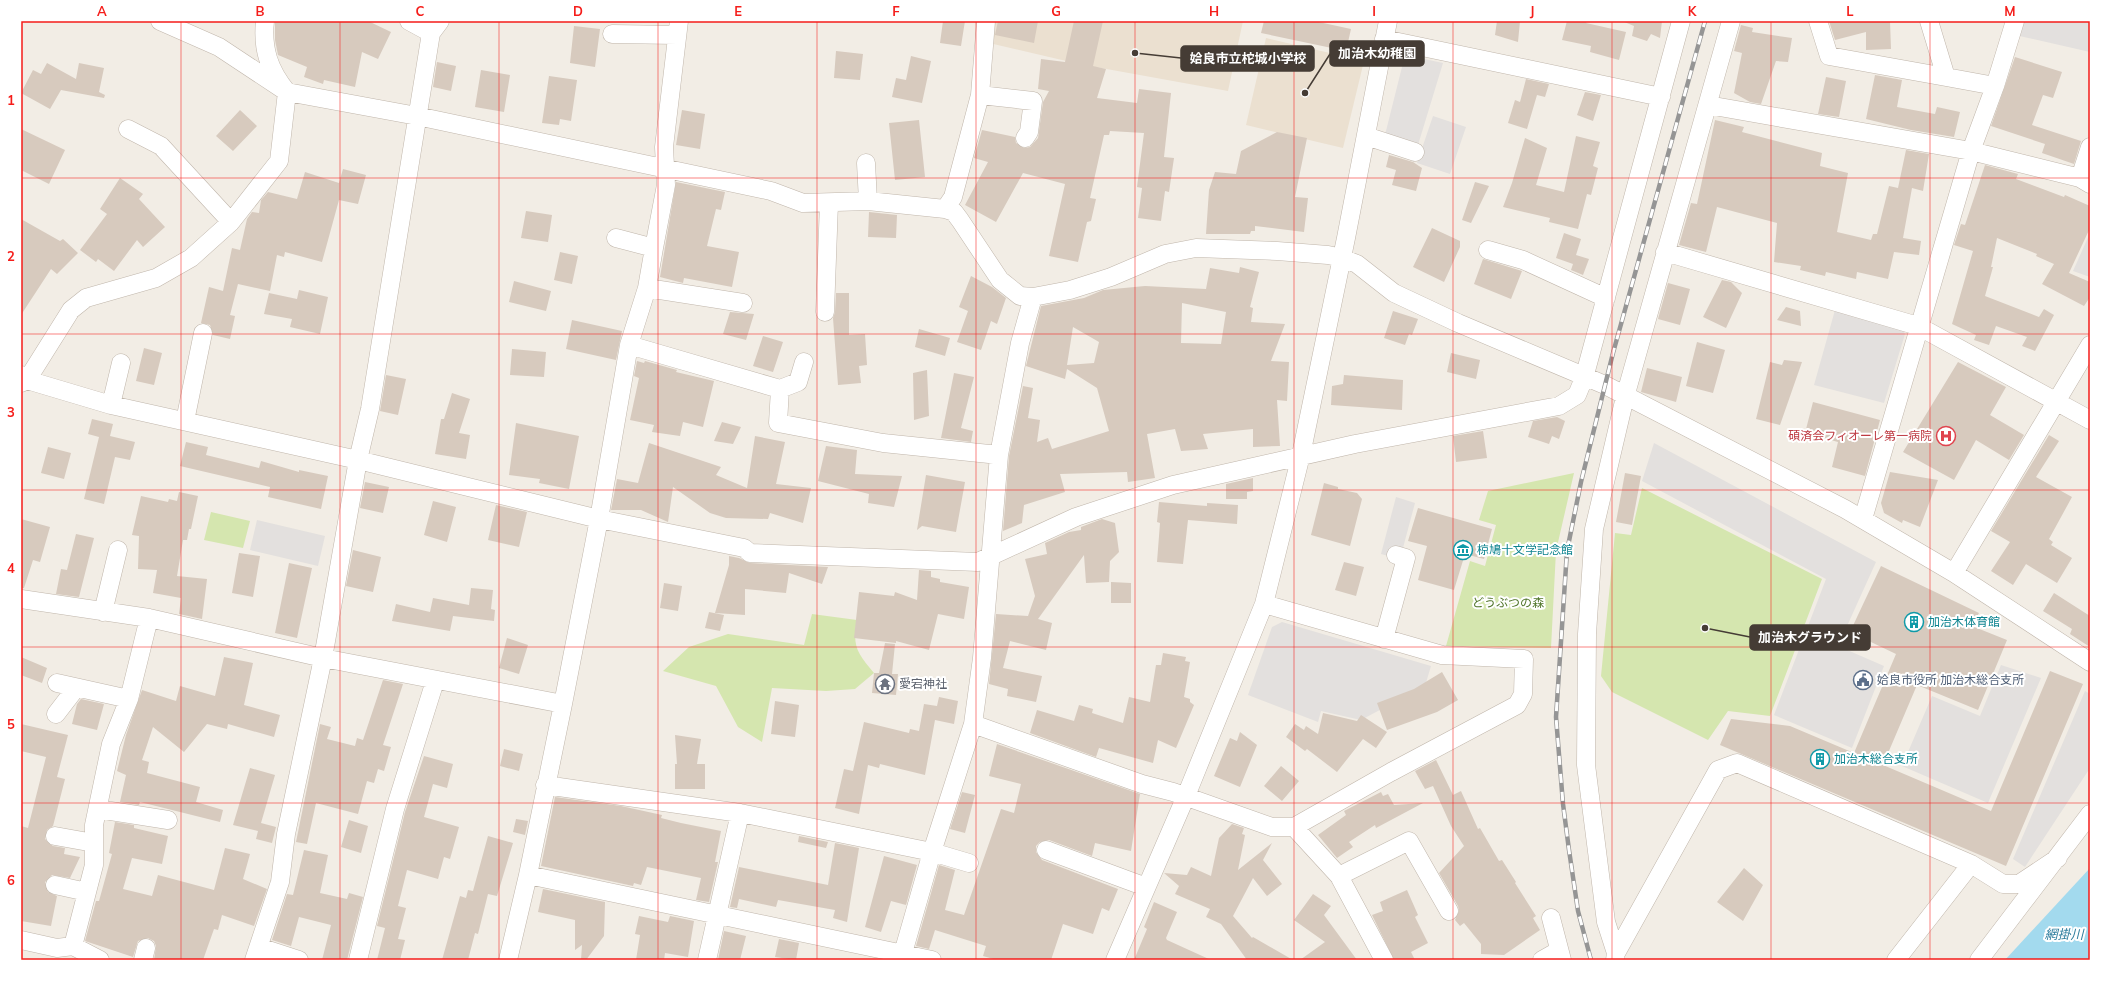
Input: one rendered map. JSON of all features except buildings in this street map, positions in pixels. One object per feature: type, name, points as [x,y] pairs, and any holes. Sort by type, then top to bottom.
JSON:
[{"type":"street","points":[[160,21],[219,47],[287,92],[416,116],[771,191],[803,203],[868,201],[945,209],[954,212],[1000,280],[1020,296],[1033,298],[1070,290],[1111,277],[1165,254],[1196,248],[1328,255],[1342,258],[1357,264],[1394,293],[1458,323],[1584,378],[1605,385],[1625,397],[1863,519],[1954,573],[2090,662]]},
{"type":"street","points":[[265,21],[263,37],[266,56],[278,80],[287,92],[279,161],[231,222],[191,258],[156,278],[86,298],[71,310],[23,379],[111,405],[358,460],[599,519],[744,548],[750,553],[978,562],[1076,517],[1173,485],[1301,455],[1451,425],[1560,406],[1577,395],[1584,378],[1681,21]]},
{"type":"street","points":[[300,960],[256,954],[280,882],[286,834],[323,658],[358,460],[377,371],[395,264],[416,116],[435,27],[409,21]]},
{"type":"street","points":[[945,209],[953,197],[980,95],[986,21]]},
{"type":"street","points":[[1116,960],[1186,796],[1264,604],[1301,455],[1342,258],[1388,21]]},
{"type":"street","points":[[1616,957],[1606,922],[1586,765],[1587,634],[1594,529],[1625,397],[1731,21]]},
{"type":"street","points":[[1818,21],[1829,56],[1995,86]]},
{"type":"street","points":[[1929,21],[1946,77]]},
{"type":"street","points":[[1863,519],[1918,326],[1971,151],[1995,86],[2015,21]]},
{"type":"street","points":[[508,960],[528,875],[545,785],[563,704],[599,519],[629,345],[647,288],[666,185],[664,147],[678,28],[612,34]]},
{"type":"street","points":[[1384,39],[1660,97]]},
{"type":"street","points":[[980,95],[1033,100],[1029,132],[1025,138]]},
{"type":"street","points":[[1708,105],[1971,151],[2085,181],[2090,147]]},
{"type":"street","points":[[128,129],[161,146],[231,222]]},
{"type":"street","points":[[1366,136],[1415,152]]},
{"type":"street","points":[[866,163],[868,201]]},
{"type":"street","points":[[825,312],[829,202]]},
{"type":"street","points":[[616,238],[654,248]]},
{"type":"street","points":[[1488,250],[1523,260],[1606,298]]},
{"type":"street","points":[[1665,252],[1918,326],[2090,420]]},
{"type":"street","points":[[647,288],[743,303]]},
{"type":"street","points":[[902,956],[932,852],[972,724],[982,658],[999,455],[1020,343],[1033,298]]},
{"type":"street","points":[[185,422],[203,333]]},
{"type":"street","points":[[629,345],[780,389],[798,382],[804,362]]},
{"type":"street","points":[[1954,573],[2090,345]]},
{"type":"street","points":[[111,405],[121,363]]},
{"type":"street","points":[[780,389],[778,423],[883,443],[999,455]]},
{"type":"street","points":[[102,612],[118,550]]},
{"type":"street","points":[[1384,639],[1406,558],[1396,555]]},
{"type":"street","points":[[21,600],[149,618],[323,658],[563,704]]},
{"type":"street","points":[[972,724],[1142,784],[1186,796],[1272,827],[1294,827],[1391,772],[1517,704],[1523,694],[1524,658],[1442,655],[1264,604]]},
{"type":"street","points":[[60,951],[87,892],[94,865],[94,826],[111,744],[129,699],[149,618]]},
{"type":"street","points":[[358,960],[395,809],[435,680]]},
{"type":"street","points":[[57,683],[129,699]]},
{"type":"street","points":[[56,714],[76,688]]},
{"type":"street","points":[[1616,957],[1718,770],[1736,763],[1971,864],[2003,884],[2018,884],[2058,858]]},
{"type":"street","points":[[545,785],[740,813],[932,852],[969,863]]},
{"type":"street","points":[[98,809],[168,820]]},
{"type":"street","points":[[707,960],[740,813]]},
{"type":"street","points":[[1979,960],[2090,814]]},
{"type":"street","points":[[1294,827],[1339,876],[1384,960]]},
{"type":"street","points":[[55,836],[94,843]]},
{"type":"street","points":[[1339,876],[1409,840],[1449,911]]},
{"type":"street","points":[[1046,850],[1146,887]]},
{"type":"street","points":[[1896,960],[1971,864]]},
{"type":"street","points":[[528,875],[717,914],[902,956],[932,960]]},
{"type":"street","points":[[54,885],[87,892]]},
{"type":"street","points":[[1542,960],[1560,955],[1551,918]]},
{"type":"street","points":[[21,940],[99,960]]},
{"type":"shaded area","points":[[992,21],[1243,21],[1228,91],[1079,64],[989,43]]},
{"type":"shaded area","points":[[2020,21],[2090,21],[2090,52],[2015,35]]},
{"type":"shaded area","points":[[1266,38],[1364,61],[1343,148],[1246,125]]},
{"type":"shaded area","points":[[1405,55],[1443,63],[1418,145],[1385,135]]},
{"type":"shaded area","points":[[1433,116],[1466,127],[1450,174],[1417,163]]},
{"type":"shaded area","points":[[2090,233],[2090,277],[2073,271]]},
{"type":"shaded area","points":[[1835,310],[1903,328],[1905,334],[1884,403],[1814,385]]},
{"type":"shaded area","points":[[1654,443],[1876,562],[1838,646],[1884,666],[1852,748],[1774,715],[1826,579],[1642,481]]},
{"type":"shaded area","points":[[1396,497],[1415,503],[1400,559],[1381,554]]},
{"type":"shaded area","points":[[257,520],[325,536],[318,566],[250,550]]},
{"type":"shaded area","points":[[1282,622],[1431,666],[1425,686],[1361,720],[1321,711],[1318,722],[1248,695],[1272,627]]},
{"type":"shaded area","points":[[2001,665],[2041,678],[1988,803],[1902,766],[1932,696],[1980,716]]},
{"type":"shaded area","points":[[2085,691],[2090,694],[2090,768],[2025,867],[2013,859]]},
{"type":"green space","name":"どうぶつの森","points":[[1574,473],[1556,551],[1551,648],[1446,646],[1470,561],[1485,566],[1496,525],[1479,520],[1488,491]]},
{"type":"green space","points":[[1642,488],[1822,579],[1770,716],[1728,711],[1708,740],[1612,692],[1601,676],[1615,533],[1631,535]]},
{"type":"green space","points":[[211,512],[250,521],[243,548],[204,540]]},
{"type":"green space","points":[[812,614],[857,620],[855,636],[857,649],[863,660],[874,673],[855,689],[826,691],[772,688],[762,742],[738,727],[716,686],[663,671],[689,647],[728,634],[804,645]]},
{"type":"water","name":"網掛川","points":[[2090,868],[2090,960],[2005,960]]},
{"type":"railway","points":[[1591,960],[1578,911],[1569,850],[1563,804],[1556,717],[1567,551],[1581,482],[1613,353],[1705,21]]},
{"type":"place","name":"姶良市立柁城小学校","points":[[1135,53]]},
{"type":"place","name":"加治木幼稚園","points":[[1305,93]]},
{"type":"place","name":"碩済会フィオーレ第一病院","points":[[1946,436]]},
{"type":"place","name":"椋鳩十文学記念館","points":[[1463,550]]},
{"type":"place","name":"加治木体育館","points":[[1914,622]]},
{"type":"place","name":"加治木グラウンド","points":[[1705,628]]},
{"type":"place","name":"姶良市役所 加治木総合支所","points":[[1863,680]]},
{"type":"place","name":"愛宕神社","points":[[885,684]]},
{"type":"place","name":"加治木総合支所","points":[[1820,759]]}]
